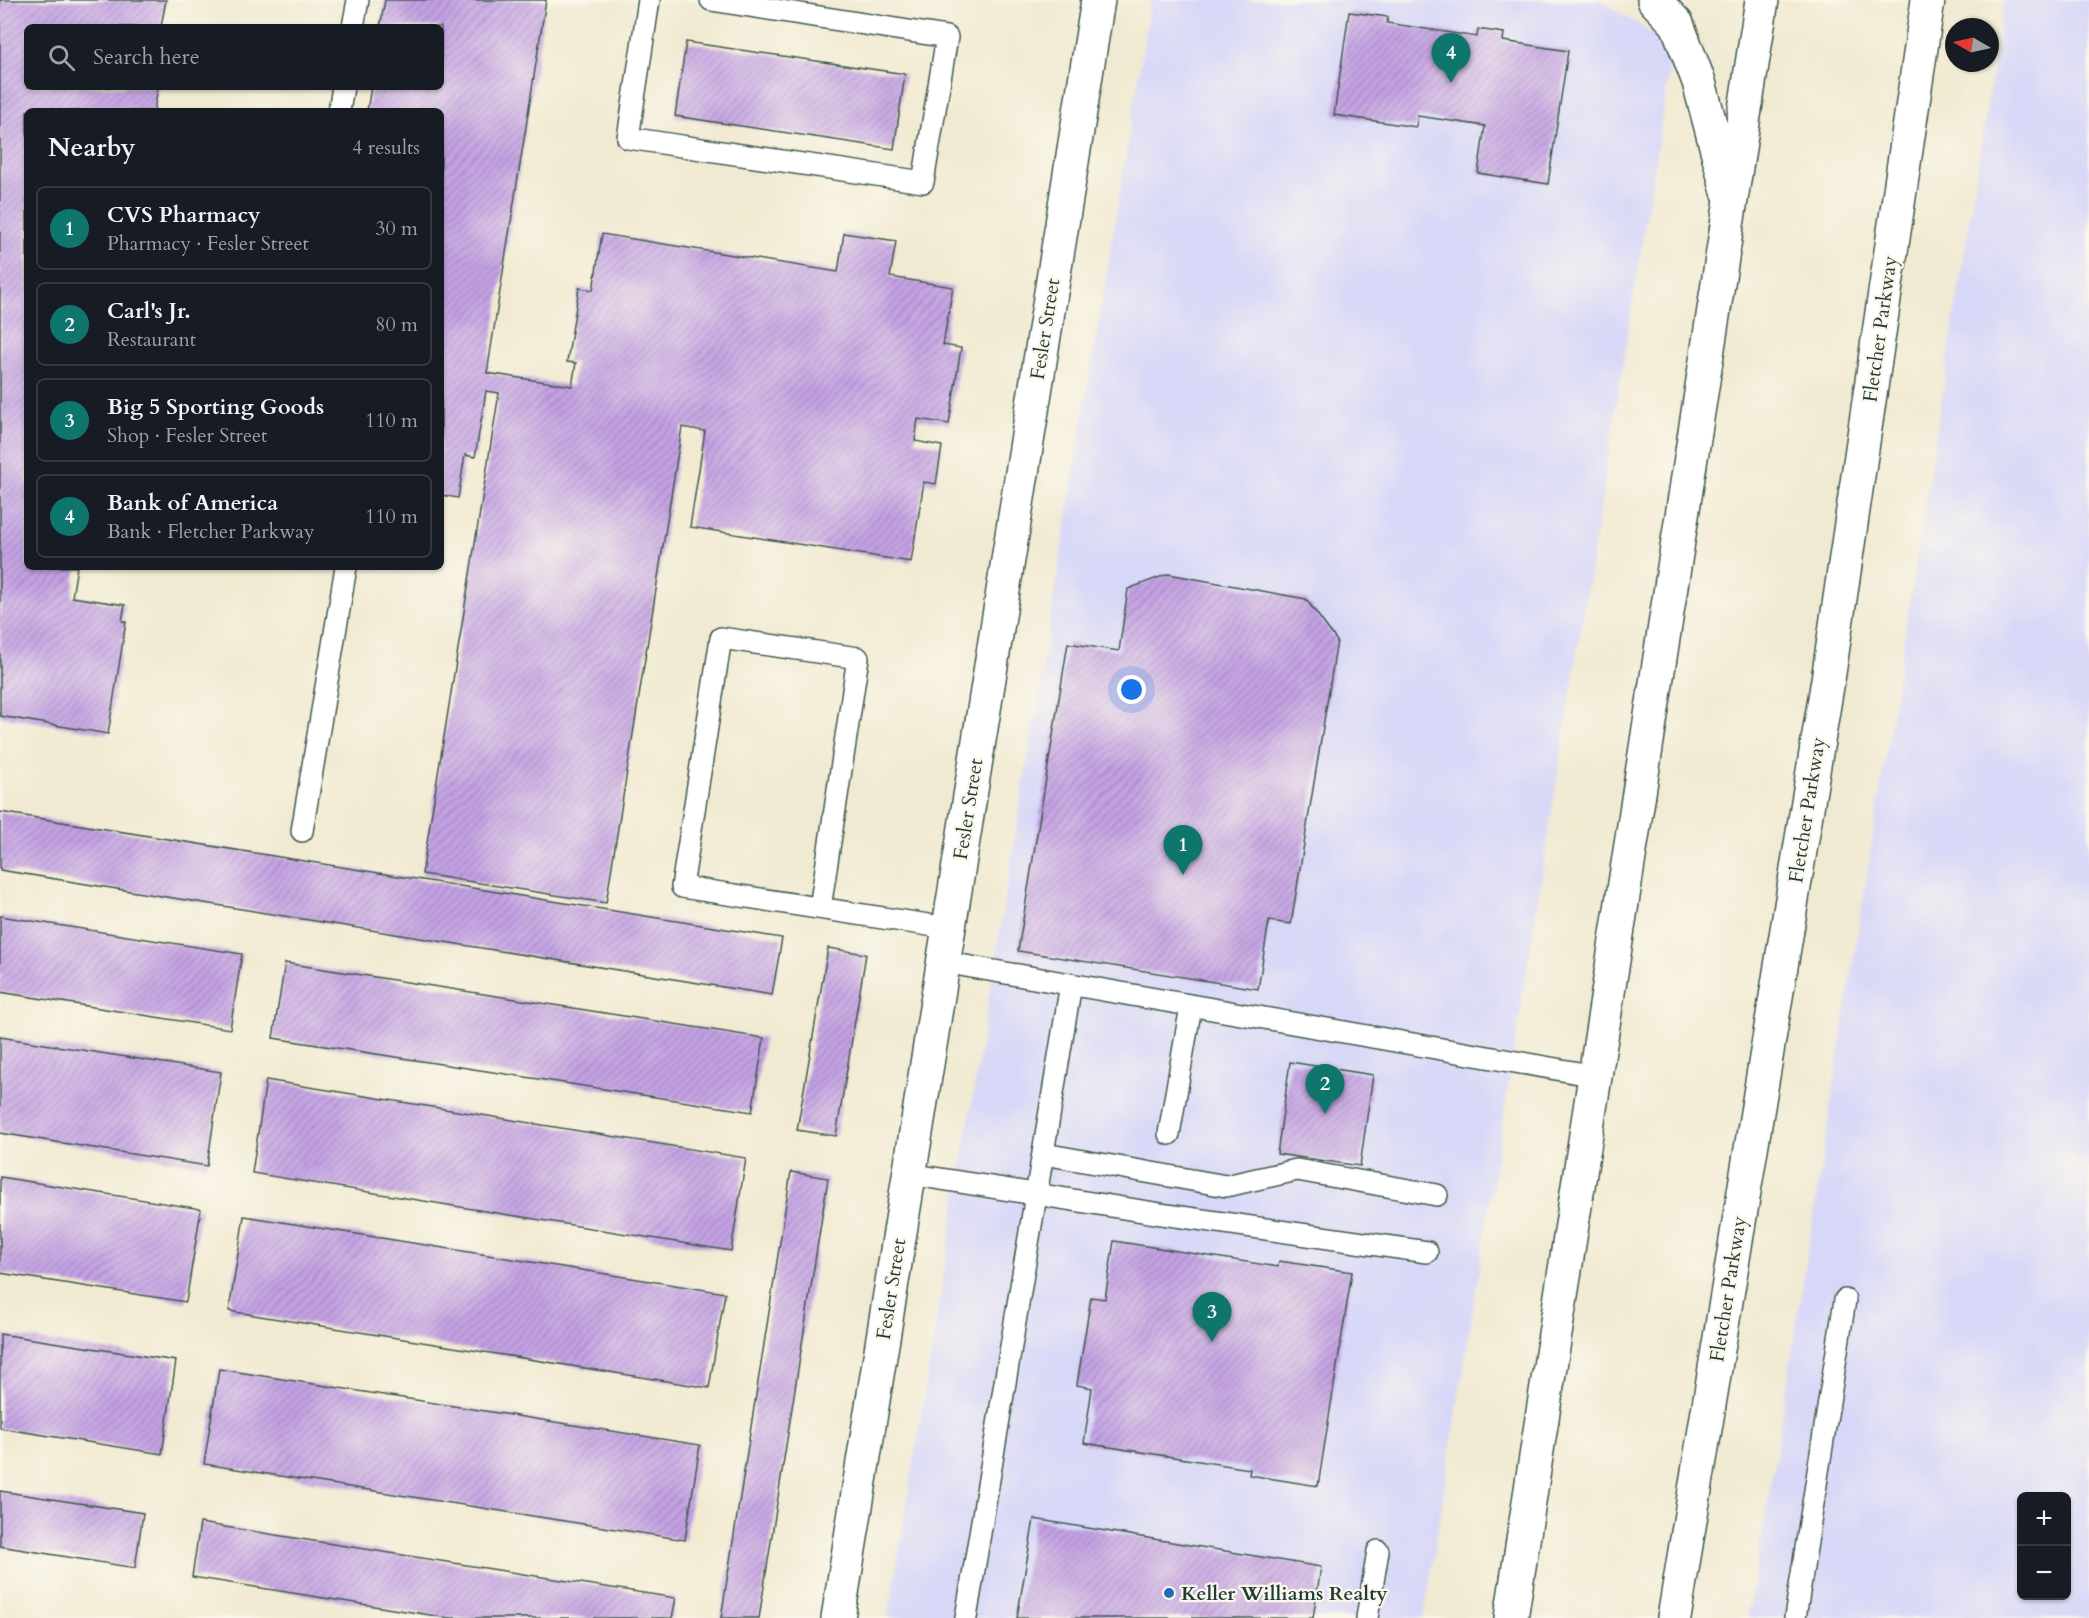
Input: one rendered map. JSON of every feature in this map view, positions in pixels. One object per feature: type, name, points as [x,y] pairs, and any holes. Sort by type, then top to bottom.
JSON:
[{"type":"main road","name":"Fesler Street","points":[[838,1618],[1098,0]]},
{"type":"main road","points":[[1654,0],[1677,24],[1681,33],[1699,82],[1731,202]]},
{"type":"main road","points":[[1511,1618],[1762,0]]},
{"type":"main road","name":"Fletcher Parkway","points":[[1674,1618],[1828,680],[1928,0]]},
{"type":"lane","points":[[354,24],[358,0]]},
{"type":"lane","points":[[648,0],[628,138],[923,182],[946,37],[711,0]]},
{"type":"lane","points":[[340,108],[342,90]]},
{"type":"lane","points":[[303,831],[346,570]]},
{"type":"lane","points":[[819,908],[858,658],[722,638],[682,887],[948,928]]},
{"type":"lane","points":[[943,962],[1596,1076]]},
{"type":"lane","points":[[966,1618],[1071,984]]},
{"type":"lane","points":[[1169,1134],[1191,1006]]},
{"type":"lane","points":[[1044,1154],[1226,1186],[1297,1170],[1437,1195]]},
{"type":"lane","points":[[909,1174],[1161,1214],[1427,1252]]},
{"type":"lane","points":[[1795,1618],[1845,1300]]},
{"type":"lane","points":[[1367,1618],[1377,1551]]},
{"type":"shaded area","points":[[1151,0],[1601,0],[1673,48],[1424,1618],[888,1618]]},
{"type":"shaded area","points":[[2004,0],[2089,0],[2089,1618],[1747,1618],[1776,1454],[1993,72],[1999,72],[1999,32]]},
{"type":"building","points":[[0,0],[166,0],[162,24],[24,24],[24,90],[158,90],[154,108],[24,108],[24,570],[76,570],[72,597],[125,605],[122,621],[126,622],[108,734],[0,716]]},
{"type":"building","points":[[385,0],[546,0],[487,373],[572,386],[576,363],[567,362],[579,288],[593,290],[602,234],[838,272],[844,233],[896,241],[890,277],[953,287],[943,345],[961,348],[949,424],[918,419],[915,441],[942,446],[936,484],[924,482],[911,562],[690,527],[705,431],[682,427],[606,903],[422,874],[499,393],[486,391],[475,457],[465,455],[458,498],[444,496],[444,108],[368,108],[370,90],[444,90],[444,24],[381,24]]},
{"type":"building","points":[[1349,12],[1388,17],[1387,23],[1477,37],[1478,29],[1504,33],[1503,41],[1568,51],[1548,184],[1478,173],[1485,126],[1418,116],[1416,127],[1334,115]]},
{"type":"building","points":[[686,42],[905,74],[894,149],[675,116]]},
{"type":"building","points":[[1168,574],[1306,599],[1337,641],[1291,924],[1269,921],[1258,989],[1018,951],[1068,643],[1119,651],[1128,589]]},
{"type":"building","points":[[0,812],[782,938],[772,995],[0,870]]},
{"type":"building","points":[[0,916],[242,954],[230,1029],[0,992]]},
{"type":"building","points":[[828,948],[866,954],[836,1136],[797,1130]]},
{"type":"building","points":[[285,963],[764,1038],[752,1112],[273,1038]]},
{"type":"building","points":[[0,1037],[221,1072],[207,1166],[0,1133]]},
{"type":"building","points":[[1290,1062],[1373,1075],[1360,1166],[1277,1154]]},
{"type":"building","points":[[266,1080],[746,1158],[731,1251],[252,1173]]},
{"type":"building","points":[[791,1172],[828,1178],[759,1618],[721,1618]]},
{"type":"building","points":[[0,1177],[201,1209],[186,1302],[0,1273]]},
{"type":"building","points":[[244,1216],[725,1293],[709,1388],[229,1311]]},
{"type":"building","points":[[1114,1241],[1278,1267],[1279,1261],[1352,1272],[1318,1486],[1249,1475],[1250,1469],[1084,1443],[1092,1388],[1077,1385],[1091,1297],[1105,1299]]},
{"type":"building","points":[[0,1334],[176,1361],[162,1454],[0,1428]]},
{"type":"building","points":[[219,1369],[700,1445],[685,1540],[204,1464]]},
{"type":"building","points":[[0,1491],[143,1513],[135,1568],[0,1546]]},
{"type":"building","name":"Keller Williams Realty","points":[[1034,1519],[1321,1567],[1313,1618],[1017,1618]]},
{"type":"building","points":[[200,1523],[676,1598],[672,1618],[449,1618],[192,1577]]},
{"type":"place","name":"Bank of America","points":[[1451,83]]},
{"type":"place","name":"CVS Pharmacy","points":[[1183,875]]},
{"type":"place","name":"Carl's Jr.","points":[[1325,1114]]},
{"type":"place","name":"Big 5 Sporting Goods","points":[[1212,1342]]},
{"type":"place","name":"Keller Williams Realty","points":[[1169,1593]]}]
